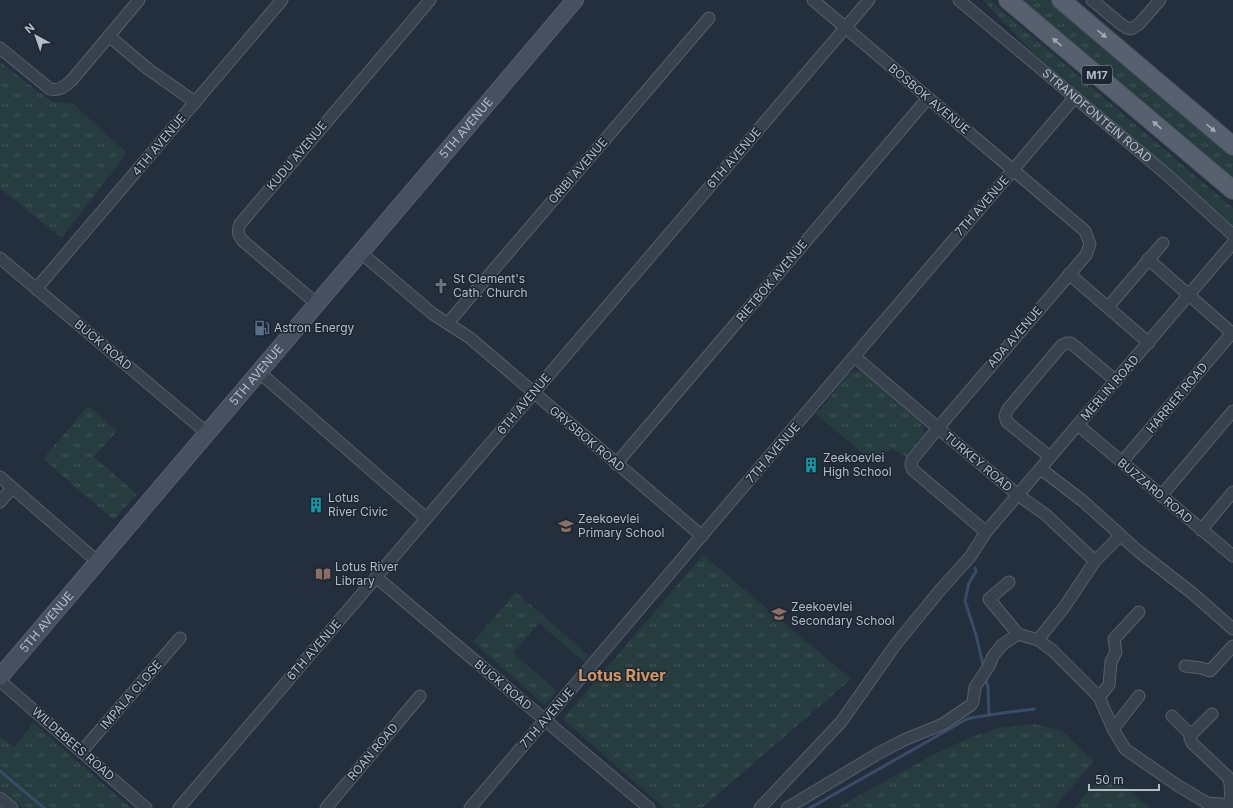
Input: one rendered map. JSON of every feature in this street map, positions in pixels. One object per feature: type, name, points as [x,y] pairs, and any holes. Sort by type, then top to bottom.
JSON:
[{"type":"main road","name":"5TH AVENUE","points":[[0,677],[575,0]]},
{"type":"main road","name":"M17","points":[[1008,0],[1233,190]]},
{"type":"main road","name":"M17","points":[[1061,0],[1233,146]]},
{"type":"street","points":[[0,48],[50,89],[55,90],[63,88],[72,80],[139,0]]},
{"type":"street","name":"4TH AVENUE","points":[[36,289],[282,0]]},
{"type":"street","name":"KUDU AVENUE","points":[[317,304],[243,241],[239,236],[238,230],[240,224],[430,0]]},
{"type":"street","name":"BOSBOK AVENUE","points":[[813,0],[1013,171]]},
{"type":"street","name":"6TH AVENUE","points":[[179,808],[869,0]]},
{"type":"street","name":"STRANDFONTEIN ROAD","points":[[959,0],[1165,172],[1233,235]]},
{"type":"street","points":[[1092,0],[1127,28],[1131,29],[1139,24],[1160,0]]},
{"type":"street","name":"ORIBI AVENUE","points":[[448,323],[709,18]]},
{"type":"street","points":[[109,36],[148,69],[195,102]]},
{"type":"street","name":"7TH AVENUE","points":[[470,808],[1075,97]]},
{"type":"street","name":"RIETBOK AVENUE","points":[[616,464],[928,98]]},
{"type":"street","name":"ADA AVENUE","points":[[986,532],[913,470],[912,460],[1086,254],[1090,244],[1085,231],[1013,171]]},
{"type":"street","points":[[1108,307],[1163,243]]},
{"type":"street","name":"MERLIN ROAD","points":[[760,808],[841,722],[896,644],[941,589],[970,557],[986,532],[1233,243]]},
{"type":"street","name":"GRYSBOK ROAD","points":[[360,252],[433,314],[470,338],[702,536]]},
{"type":"street","name":"BUCK ROAD","points":[[0,258],[206,433]]},
{"type":"street","points":[[1148,259],[1232,333]]},
{"type":"street","points":[[1069,274],[1149,343]]},
{"type":"street","name":"HARRIER ROAD","points":[[1122,462],[1232,333]]},
{"type":"street","points":[[1050,457],[1007,422],[1005,416],[1008,409],[1033,378],[1062,345],[1071,343],[1116,381]]},
{"type":"street","points":[[855,357],[938,428]]},
{"type":"street","points":[[259,372],[426,518]]},
{"type":"street","points":[[1161,496],[1233,411]]},
{"type":"street","name":"BUZZARD ROAD","points":[[1078,425],[1233,556]]},
{"type":"street","name":"TURKEY ROAD","points":[[938,428],[1018,495],[1046,515],[1095,561]]},
{"type":"street","points":[[1041,469],[1084,502],[1120,536],[1192,593],[1233,629]]},
{"type":"street","points":[[0,477],[98,562]]},
{"type":"street","points":[[0,502],[12,488]]},
{"type":"street","points":[[1201,530],[1233,492]]},
{"type":"street","points":[[1038,640],[1065,606],[1095,561],[1120,536]]},
{"type":"street","name":"BUCK ROAD","points":[[376,577],[649,808]]},
{"type":"street","points":[[1009,582],[989,599],[1018,634],[1038,640],[1052,650],[1098,697],[1124,749],[1177,785],[1207,802],[1232,804],[1230,779],[1191,742],[1191,735],[1212,714]]},
{"type":"street","points":[[1098,697],[1109,685],[1111,662],[1117,648],[1114,639],[1139,612]]},
{"type":"street","points":[[787,808],[879,752],[943,724],[971,705],[973,702],[975,687],[989,666],[993,656],[1002,645],[1018,634]]},
{"type":"street","name":"IMPALA CLOSE","points":[[82,752],[180,638]]},
{"type":"street","points":[[1185,666],[1200,668],[1212,675],[1233,646]]},
{"type":"street","name":"WILDEBEES ROAD","points":[[0,681],[146,808]]},
{"type":"street","name":"ROAN ROAD","points":[[326,808],[420,696]]},
{"type":"street","points":[[1113,729],[1139,696]]},
{"type":"street","points":[[1172,716],[1191,735]]},
{"type":"street","points":[[0,798],[12,808]]},
{"type":"green space","points":[[983,0],[990,0],[1233,208],[1233,227],[1028,48]]},
{"type":"green space","points":[[1018,0],[1050,0],[1233,155],[1233,181]]},
{"type":"green space","points":[[0,62],[52,102],[72,103],[127,153],[61,238],[0,188]]},
{"type":"green space","points":[[862,369],[922,421],[924,435],[906,457],[891,448],[875,464],[815,413],[821,409],[849,373]]},
{"type":"green space","points":[[88,406],[117,431],[94,457],[137,494],[114,520],[43,459]]},
{"type":"green space","points":[[703,555],[851,679],[702,808],[664,808],[563,719]]},
{"type":"green space","points":[[516,592],[589,656],[584,662],[539,623],[513,653],[557,691],[545,705],[473,642]]},
{"type":"green space","points":[[34,723],[131,808],[22,808],[0,789],[0,737],[14,747]]},
{"type":"green space","points":[[1034,724],[1062,731],[1094,761],[1054,808],[837,808],[929,757],[969,738],[998,728]]},
{"type":"green space","points":[[1106,771],[1150,808],[1074,808]]},
{"type":"waterway","points":[[975,568],[976,571],[969,583],[965,601],[976,635],[984,669]]},
{"type":"waterway","points":[[985,677],[988,687],[989,715]]},
{"type":"waterway","points":[[810,808],[967,719],[992,714],[1034,709]]},
{"type":"waterway","points":[[0,771],[44,808]]},
{"type":"place","name":"St Clement's Cath. Church","points":[[441,286]]},
{"type":"place","name":"Astron Energy","points":[[262,328]]},
{"type":"place","name":"Zeekoevlei High School","points":[[811,465]]},
{"type":"place","name":"Lotus River Civic","points":[[316,505]]},
{"type":"place","name":"Zeekoevlei Primary School","points":[[566,526]]},
{"type":"place","name":"Lotus River Library","points":[[323,574]]},
{"type":"place","name":"Zeekoevlei Secondary School","points":[[779,614]]},
{"type":"district","name":"Lotus River","points":[[622,675]]}]
